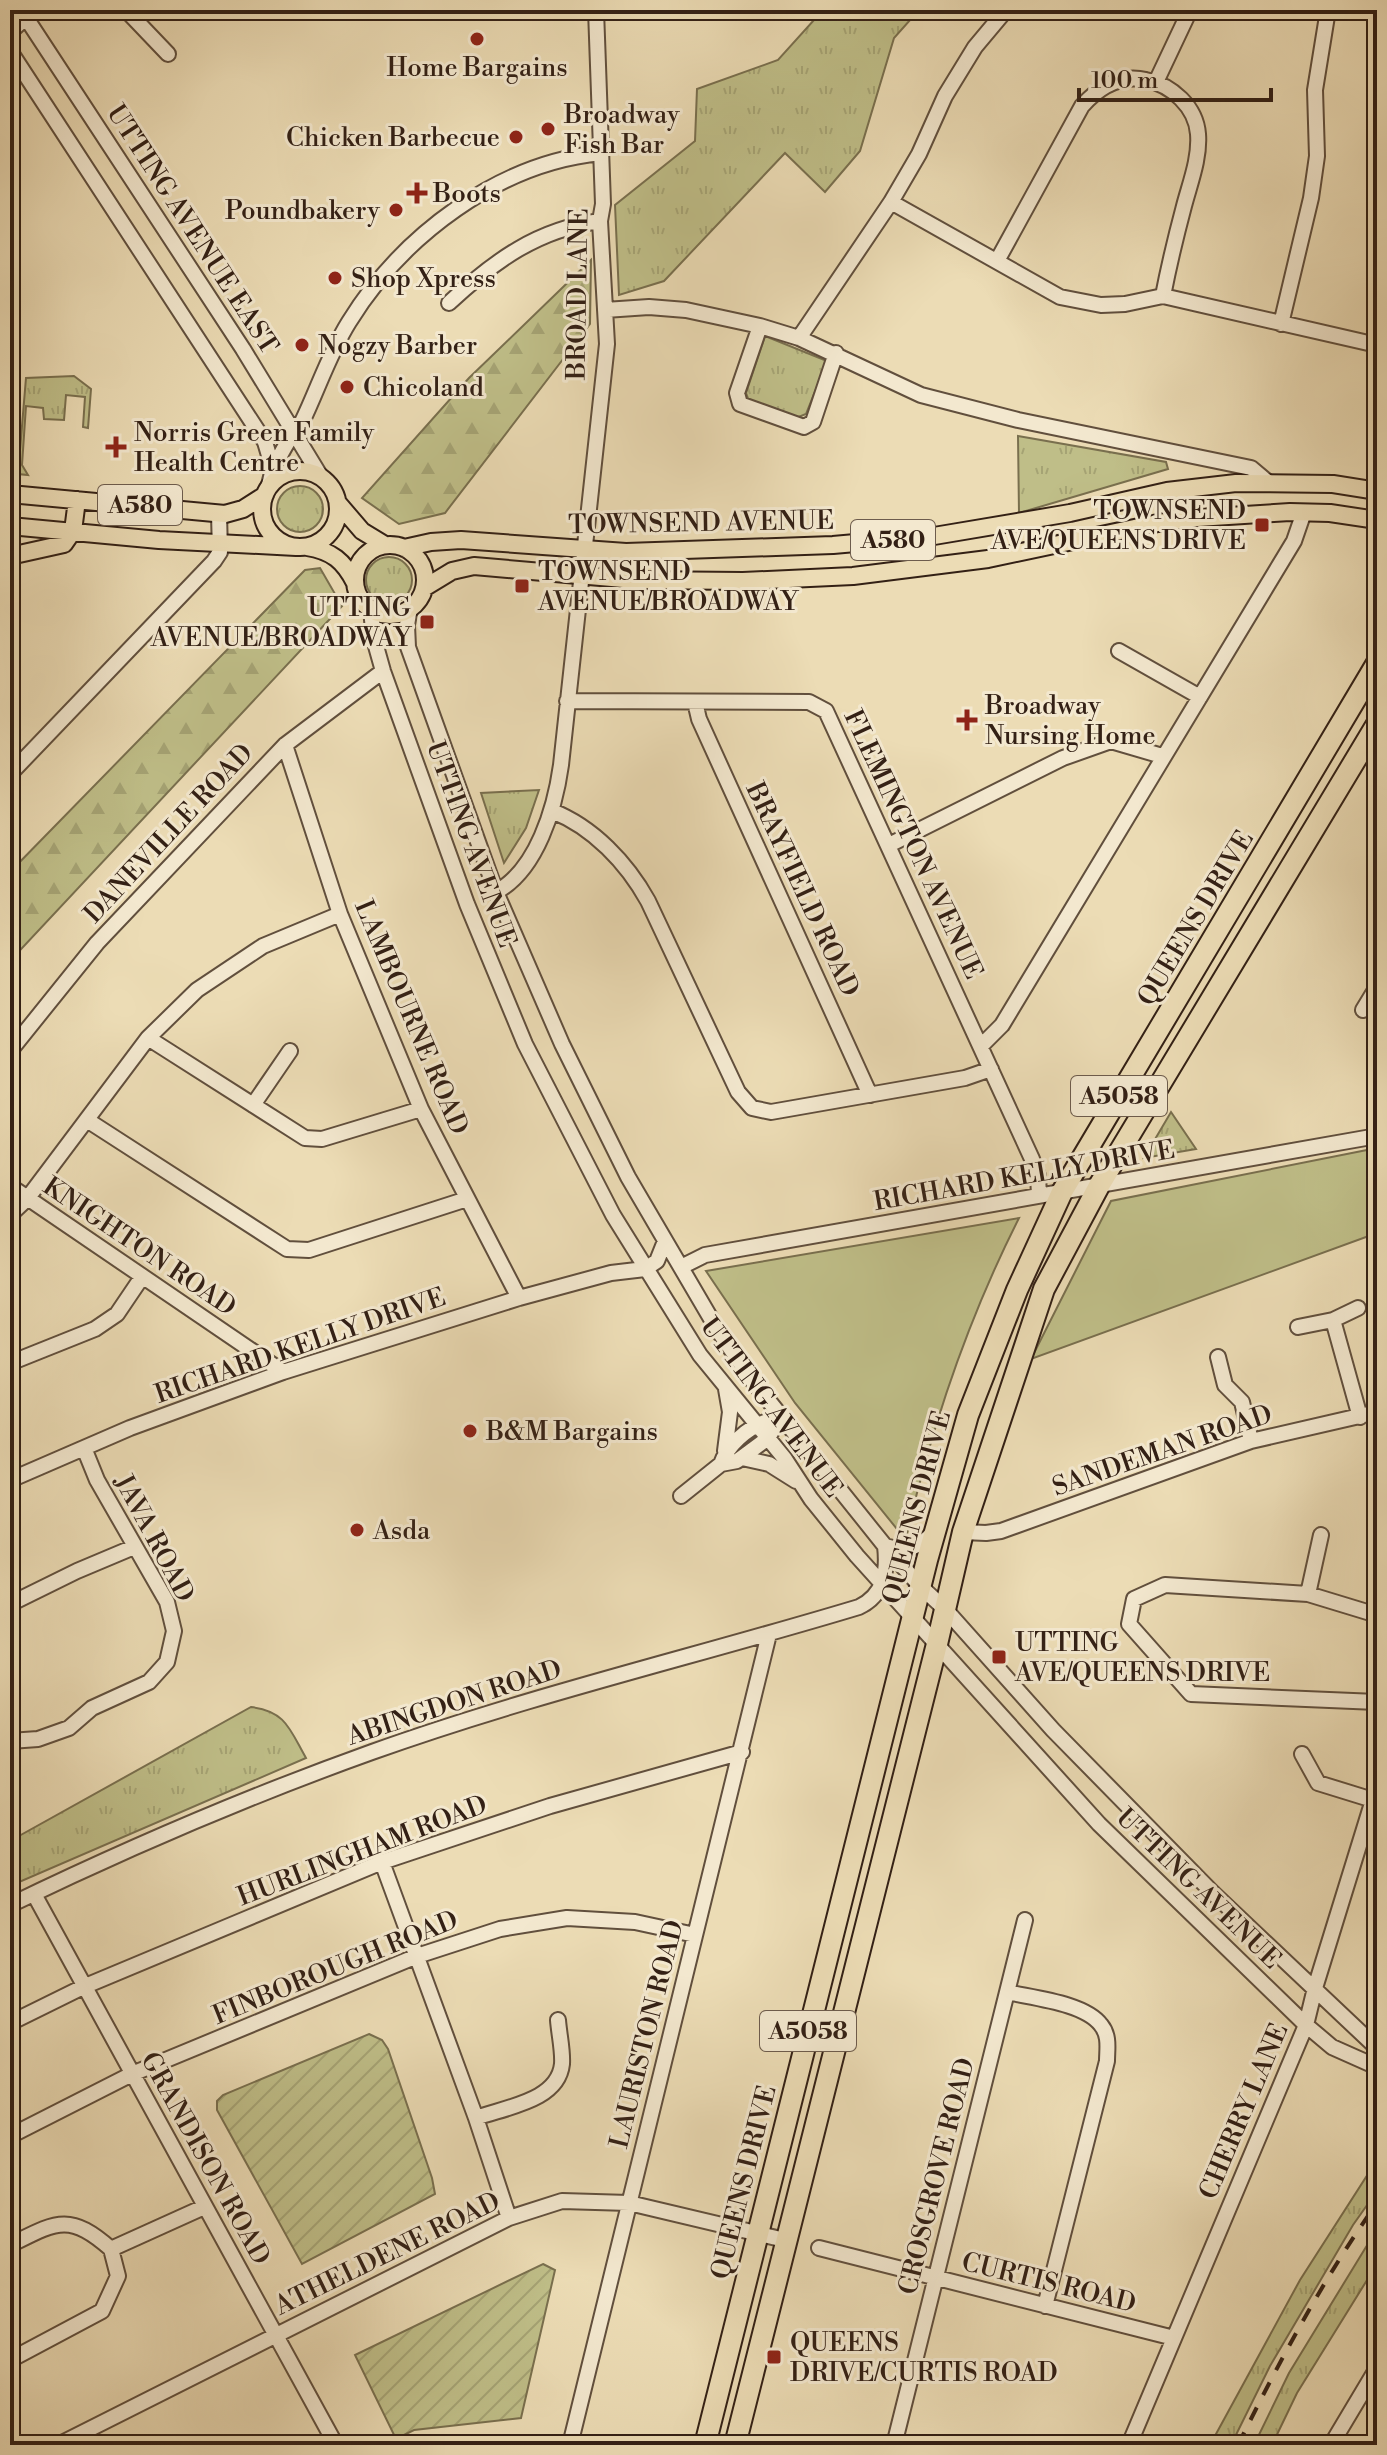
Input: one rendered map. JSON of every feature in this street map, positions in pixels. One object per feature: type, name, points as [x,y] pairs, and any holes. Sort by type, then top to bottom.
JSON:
[{"type":"highway","name":"QUEENS DRIVE","points":[[705,2445],[934,1531],[968,1415],[1017,1290],[1062,1192],[1377,663]]},
{"type":"highway","name":"QUEENS DRIVE","points":[[735,2445],[789,2241],[963,1532],[1044,1289],[1100,1184],[1377,724]]},
{"type":"main road","name":"A580","points":[[10,494],[219,514],[243,509],[267,492],[278,479],[302,471],[321,477],[362,531],[385,545],[404,548]]},
{"type":"main road","name":"TOWNSEND AVENUE","points":[[404,548],[461,540],[626,552],[754,548],[934,536],[1070,513],[1167,491],[1236,483],[1333,484],[1377,491]]},
{"type":"main road","name":"A580","points":[[267,492],[262,509],[269,531],[277,540],[330,552],[338,557],[363,602],[371,610]]},
{"type":"main road","points":[[10,556],[64,544],[73,531],[77,500]]},
{"type":"main road","points":[[302,547],[322,540],[333,528],[338,503]]},
{"type":"main road","name":"TOWNSEND AVENUE","points":[[424,588],[452,571],[474,566],[635,580],[728,581],[853,576],[988,559],[1158,523],[1197,518],[1304,512],[1377,520]]},
{"type":"main road","name":"A580","points":[[10,526],[220,544],[302,547]]},
{"type":"main road","points":[[355,583],[360,562],[366,554],[385,545]]},
{"type":"main road","points":[[404,548],[421,565],[424,588]]},
{"type":"main road","name":"A580","points":[[410,608],[424,588]]},
{"type":"main road","points":[[371,610],[391,615],[410,608]]},
{"type":"street","points":[[126,10],[168,54]]},
{"type":"street","name":"BROAD LANE","points":[[496,892],[511,881],[529,857],[552,811],[557,791],[607,344],[600,221],[603,204],[596,10]]},
{"type":"street","points":[[799,338],[891,202],[919,154],[945,96],[975,47],[1006,10]]},
{"type":"street","points":[[1156,82],[1190,10]]},
{"type":"street","points":[[1281,324],[1311,198],[1317,156],[1315,90],[1328,10]]},
{"type":"street","points":[[10,32],[27,13]]},
{"type":"street","name":"UTTING AVENUE EAST","points":[[27,13],[321,477]]},
{"type":"street","points":[[10,51],[265,442],[273,469]]},
{"type":"street","points":[[997,261],[1082,106],[1093,93],[1109,83],[1137,78],[1156,82],[1176,93],[1187,106],[1198,130],[1199,144],[1163,296]]},
{"type":"street","points":[[267,492],[273,469],[301,425],[318,382],[349,321],[377,283],[414,243],[457,209],[489,190],[542,167],[577,156],[601,153]]},
{"type":"street","points":[[891,202],[1060,297],[1113,304],[1163,296],[1377,345]]},
{"type":"street","points":[[449,303],[496,262],[533,239],[555,230],[600,221]]},
{"type":"street","points":[[605,310],[649,307],[686,310],[760,326],[836,353],[921,395],[1018,420],[1251,468],[1269,483]]},
{"type":"street","points":[[760,326],[737,393],[740,404],[753,409],[804,427],[813,422],[836,353]]},
{"type":"street","points":[[981,1046],[1002,1025],[1294,541],[1304,512]]},
{"type":"street","points":[[10,774],[214,561],[220,552],[219,514]]},
{"type":"street","name":"UTTING AVENUE","points":[[410,608],[408,647],[496,892],[562,1044],[628,1177],[721,1334],[781,1416],[920,1586],[945,1609],[990,1662],[1125,1805],[1377,2048]]},
{"type":"street","name":"UTTING AVENUE","points":[[371,610],[374,639],[383,671],[494,974],[568,1132],[645,1269],[700,1355],[882,1584],[1099,1824],[1306,2025],[1332,2047],[1377,2067]]},
{"type":"street","points":[[1119,651],[1200,697]]},
{"type":"street","name":"DANEVILLE ROAD","points":[[10,1051],[97,943],[285,745],[383,671]]},
{"type":"street","name":"FLEMINGTON AVENUE","points":[[567,701],[809,702],[820,706],[833,723],[981,1046],[1035,1167],[1039,1195]]},
{"type":"street","name":"BRAYFIELD ROAD","points":[[695,702],[699,719],[870,1095]]},
{"type":"street","points":[[889,845],[1063,758],[1111,741],[1162,756]]},
{"type":"street","name":"LAMBOURNE ROAD","points":[[285,745],[340,914],[421,1109],[519,1298]]},
{"type":"street","points":[[552,811],[590,832],[616,857],[642,891],[732,1082],[746,1103],[758,1110],[771,1112],[965,1078],[991,1069]]},
{"type":"street","points":[[10,1215],[27,1199],[148,1038],[197,990],[263,946],[340,914]]},
{"type":"street","points":[[1363,1010],[1377,987]]},
{"type":"street","points":[[148,1038],[305,1138],[322,1139],[421,1109]]},
{"type":"street","points":[[253,1105],[290,1051]]},
{"type":"street","points":[[87,1120],[287,1249],[309,1250],[467,1199]]},
{"type":"street","name":"RICHARD KELLY DRIVE","points":[[681,1267],[705,1255],[1377,1136]]},
{"type":"street","name":"KNIGHTON ROAD","points":[[10,1186],[283,1372]]},
{"type":"street","points":[[645,1269],[657,1261],[665,1241]]},
{"type":"street","name":"RICHARD KELLY DRIVE","points":[[611,1273],[630,1260],[635,1252]]},
{"type":"street","name":"RICHARD KELLY DRIVE","points":[[10,1480],[84,1448],[283,1372],[519,1298],[611,1273],[645,1269]]},
{"type":"street","points":[[10,1363],[95,1329],[117,1314],[142,1277]]},
{"type":"street","points":[[1298,1327],[1333,1320],[1358,1308]]},
{"type":"street","points":[[1333,1320],[1360,1417]]},
{"type":"street","points":[[1218,1357],[1225,1385],[1242,1402],[1251,1441]]},
{"type":"street","points":[[723,1384],[730,1412],[723,1458]]},
{"type":"street","name":"SANDEMAN ROAD","points":[[963,1532],[1001,1531],[1251,1441],[1377,1412]]},
{"type":"street","points":[[681,1496],[757,1425],[781,1416]]},
{"type":"street","points":[[742,1458],[768,1438],[781,1416]]},
{"type":"street","name":"JAVA ROAD","points":[[10,1741],[38,1739],[69,1728],[92,1708],[149,1682],[167,1662],[174,1631],[167,1602],[97,1480],[84,1448]]},
{"type":"street","points":[[723,1458],[742,1458],[769,1464],[799,1483]]},
{"type":"street","points":[[882,1584],[886,1567],[885,1546],[897,1550],[909,1549],[934,1531]]},
{"type":"street","points":[[1308,1594],[1321,1535]]},
{"type":"street","points":[[10,1604],[134,1547]]},
{"type":"street","name":"ABINGDON ROAD","points":[[10,1905],[192,1823],[372,1752],[550,1695],[859,1607],[875,1598],[882,1584]]},
{"type":"street","points":[[1377,1615],[1308,1594],[1165,1585],[1134,1599],[1129,1624],[1191,1694],[1377,1702]]},
{"type":"street","name":"LAURISTON ROAD","points":[[570,2445],[769,1634]]},
{"type":"street","name":"HURLINGHAM ROAD","points":[[10,2023],[83,1987],[382,1862],[550,1806],[742,1752]]},
{"type":"street","points":[[1302,1754],[1318,1783],[1375,1793]]},
{"type":"street","name":"CHERRY LANE","points":[[1129,2445],[1306,2025],[1375,1793]]},
{"type":"street","points":[[382,1862],[476,2118],[509,2218]]},
{"type":"street","name":"GRANDISON ROAD","points":[[34,1894],[336,2445]]},
{"type":"street","name":"FINBOROUGH ROAD","points":[[10,2136],[132,2074],[417,1956],[500,1929],[567,1918],[635,1922],[695,1935]]},
{"type":"street","name":"CROSGROVE ROAD","points":[[894,2445],[1025,1920]]},
{"type":"street","points":[[1007,1992],[1086,2013],[1101,2025],[1108,2040],[1107,2061],[1045,2306]]},
{"type":"street","points":[[476,2118],[546,2093],[558,2081],[562,2062],[558,2020]]},
{"type":"street","name":"ATHELDENE ROAD","points":[[58,2445],[509,2218],[562,2201],[629,2203],[757,2234]]},
{"type":"street","points":[[111,2249],[204,2207]]},
{"type":"street","points":[[10,2245],[48,2226],[72,2224],[91,2232],[111,2249],[118,2276],[102,2311],[10,2360]]},
{"type":"street","points":[[757,2234],[789,2241]]},
{"type":"street","name":"CURTIS ROAD","points":[[819,2248],[1174,2338]]},
{"type":"street","points":[[1331,2445],[1377,2368]]},
{"type":"green space","points":[[823,10],[919,10],[894,38],[860,151],[825,192],[785,153],[664,281],[619,295],[615,205],[695,141],[697,89],[778,60]]},
{"type":"green space","points":[[591,260],[590,324],[445,513],[399,524],[362,498],[469,378]]},
{"type":"green space","points":[[765,336],[827,361],[806,414],[796,418],[749,401],[746,393]]},
{"type":"green space","points":[[74,376],[91,389],[88,428],[83,427],[85,397],[66,395],[64,420],[44,419],[43,408],[26,406],[22,465],[28,475],[18,474],[26,378]]},
{"type":"green space","points":[[1018,436],[1166,462],[1168,469],[1019,513]]},
{"type":"green space","points":[[300,486],[316,493],[323,509],[316,525],[300,532],[284,525],[277,509],[284,493]]},
{"type":"green space","points":[[389,557],[405,564],[412,580],[405,596],[389,603],[373,596],[366,580],[373,564]]},
{"type":"green space","points":[[320,568],[342,606],[10,961],[10,872],[305,570]]},
{"type":"green space","points":[[539,790],[526,828],[504,863],[481,793]]},
{"type":"green space","points":[[1171,1112],[1196,1149],[1144,1158]]},
{"type":"green space","points":[[1377,1148],[1377,1233],[1031,1359],[1111,1201]]},
{"type":"green space","points":[[1019,1218],[968,1333],[940,1412],[907,1534],[901,1534],[795,1403],[706,1271]]},
{"type":"green space","points":[[251,1707],[280,1718],[306,1758],[10,1886],[10,1841]]},
{"type":"green space","points":[[369,2034],[382,2040],[388,2049],[435,2194],[302,2264],[217,2110],[217,2101],[223,2095]]},
{"type":"green space","points":[[1377,2160],[1377,2191],[1353,2225],[1270,2366],[1231,2445],[1210,2445],[1300,2280]]},
{"type":"green space","points":[[1377,2229],[1377,2264],[1297,2393],[1272,2445],[1254,2445],[1289,2373]]},
{"type":"green space","points":[[543,2264],[555,2270],[521,2418],[414,2430],[396,2439],[355,2355]]},
{"type":"railway","points":[[1238,2445],[1303,2321],[1377,2203]]},
{"type":"place","name":"Home Bargains","points":[[477,39]]},
{"type":"place","name":"Broadway Fish Bar","points":[[548,129]]},
{"type":"place","name":"Chicken Barbecue","points":[[516,137]]},
{"type":"place","name":"Boots","points":[[417,193]]},
{"type":"place","name":"Poundbakery","points":[[396,210]]},
{"type":"place","name":"Shop Xpress","points":[[335,278]]},
{"type":"place","name":"Nogzy Barber","points":[[302,345]]},
{"type":"place","name":"Chicoland","points":[[347,387]]},
{"type":"place","name":"Norris Green Family Health Centre","points":[[116,447]]},
{"type":"place","name":"TOWNSEND AVE/QUEENS DRIVE","points":[[1262,525]]},
{"type":"place","name":"TOWNSEND AVENUE/BROADWAY","points":[[522,586]]},
{"type":"place","name":"UTTING AVENUE/BROADWAY","points":[[427,622]]},
{"type":"place","name":"Broadway Nursing Home","points":[[967,720]]},
{"type":"place","name":"B&M Bargains","points":[[470,1431]]},
{"type":"place","name":"Asda","points":[[357,1530]]},
{"type":"place","name":"UTTING AVE/QUEENS DRIVE","points":[[999,1657]]},
{"type":"place","name":"QUEENS DRIVE/CURTIS ROAD","points":[[774,2357]]}]
